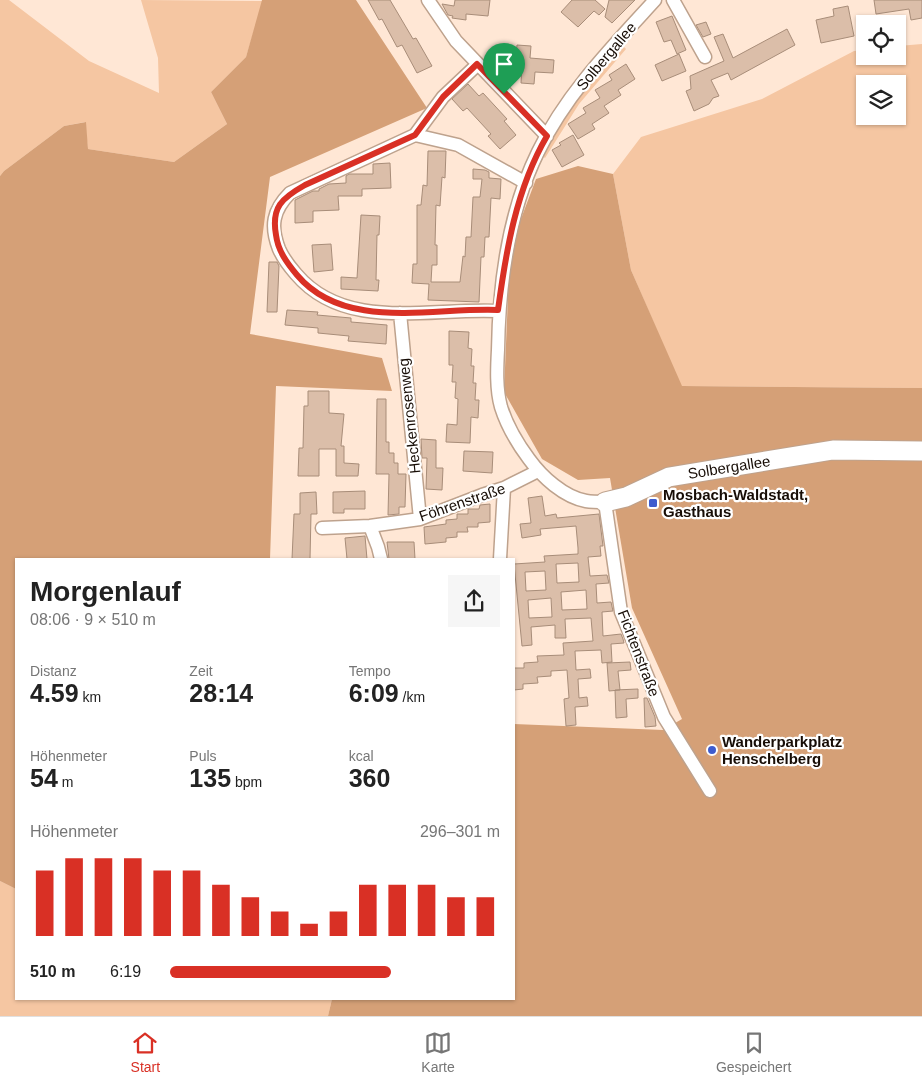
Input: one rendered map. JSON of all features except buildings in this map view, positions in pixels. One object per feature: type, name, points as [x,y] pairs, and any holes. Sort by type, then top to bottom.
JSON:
[{"type":"street","points":[[428,0],[456,41],[547,136]]},
{"type":"street","name":"Solbergallee","points":[[655,0],[586,75],[537,152],[516,211],[504,262],[498,310],[497,372],[500,404],[509,428],[538,471],[563,492],[585,501],[605,502],[626,497],[669,477],[833,450],[922,451]]},
{"type":"street","points":[[673,0],[705,56]]},
{"type":"street","points":[[477,64],[443,97],[415,135],[290,193],[278,206],[274,220],[278,248],[285,261],[302,281],[322,297],[350,309],[442,313],[498,310]]},
{"type":"street","points":[[415,135],[458,145],[526,183]]},
{"type":"street","name":"Heckenrosenweg","points":[[400,312],[420,519]]},
{"type":"street","name":"Föhrenstraße","points":[[322,528],[370,526],[420,519],[482,494],[504,488],[538,471]]},
{"type":"street","points":[[500,558],[504,488]]},
{"type":"street","name":"Fichtenstraße","points":[[605,502],[621,612],[664,717],[710,791]]},
{"type":"street","points":[[370,526],[381,558]]},
{"type":"shaded area","points":[[0,0],[9,0],[89,61],[159,93],[158,58],[141,0],[263,1],[246,57],[211,92],[227,124],[174,162],[88,149],[85,122],[64,126],[0,176]]},
{"type":"shaded area","points":[[262,0],[356,0],[427,108],[270,177],[250,334],[382,358],[392,391],[276,386],[270,558],[15,558],[15,888],[0,881],[0,176],[64,126],[86,122],[88,149],[174,162],[227,124],[211,92],[246,57]]},
{"type":"shaded area","points":[[618,41],[626,49],[579,104],[545,158],[537,152]]},
{"type":"shaded area","points":[[922,44],[922,388],[681,386],[631,270],[613,174],[641,137],[762,99],[856,51],[856,65],[906,65],[906,45]]},
{"type":"shaded area","points":[[578,166],[613,174],[631,270],[682,386],[922,388],[922,1016],[328,1016],[332,1000],[515,1000],[515,724],[663,730],[682,719],[632,608],[610,478],[578,480],[542,459],[504,392],[510,248],[536,179]]},
{"type":"shaded area","points":[[0,881],[15,888],[15,1000],[332,1000],[328,1016],[0,1016]]},
{"type":"place","name":"Mosbach-Waldstadt, Gasthaus","points":[[653,503]]},
{"type":"place","name":"Wanderparkplatz Henschelberg","points":[[712,750]]},
{"type":"route","points":[[477,64],[504,94],[547,136],[537,152],[516,211],[504,262],[498,310],[429,313],[350,309],[322,297],[302,281],[285,261],[278,248],[274,220],[278,206],[290,193],[415,135],[443,97],[477,64]]}]
